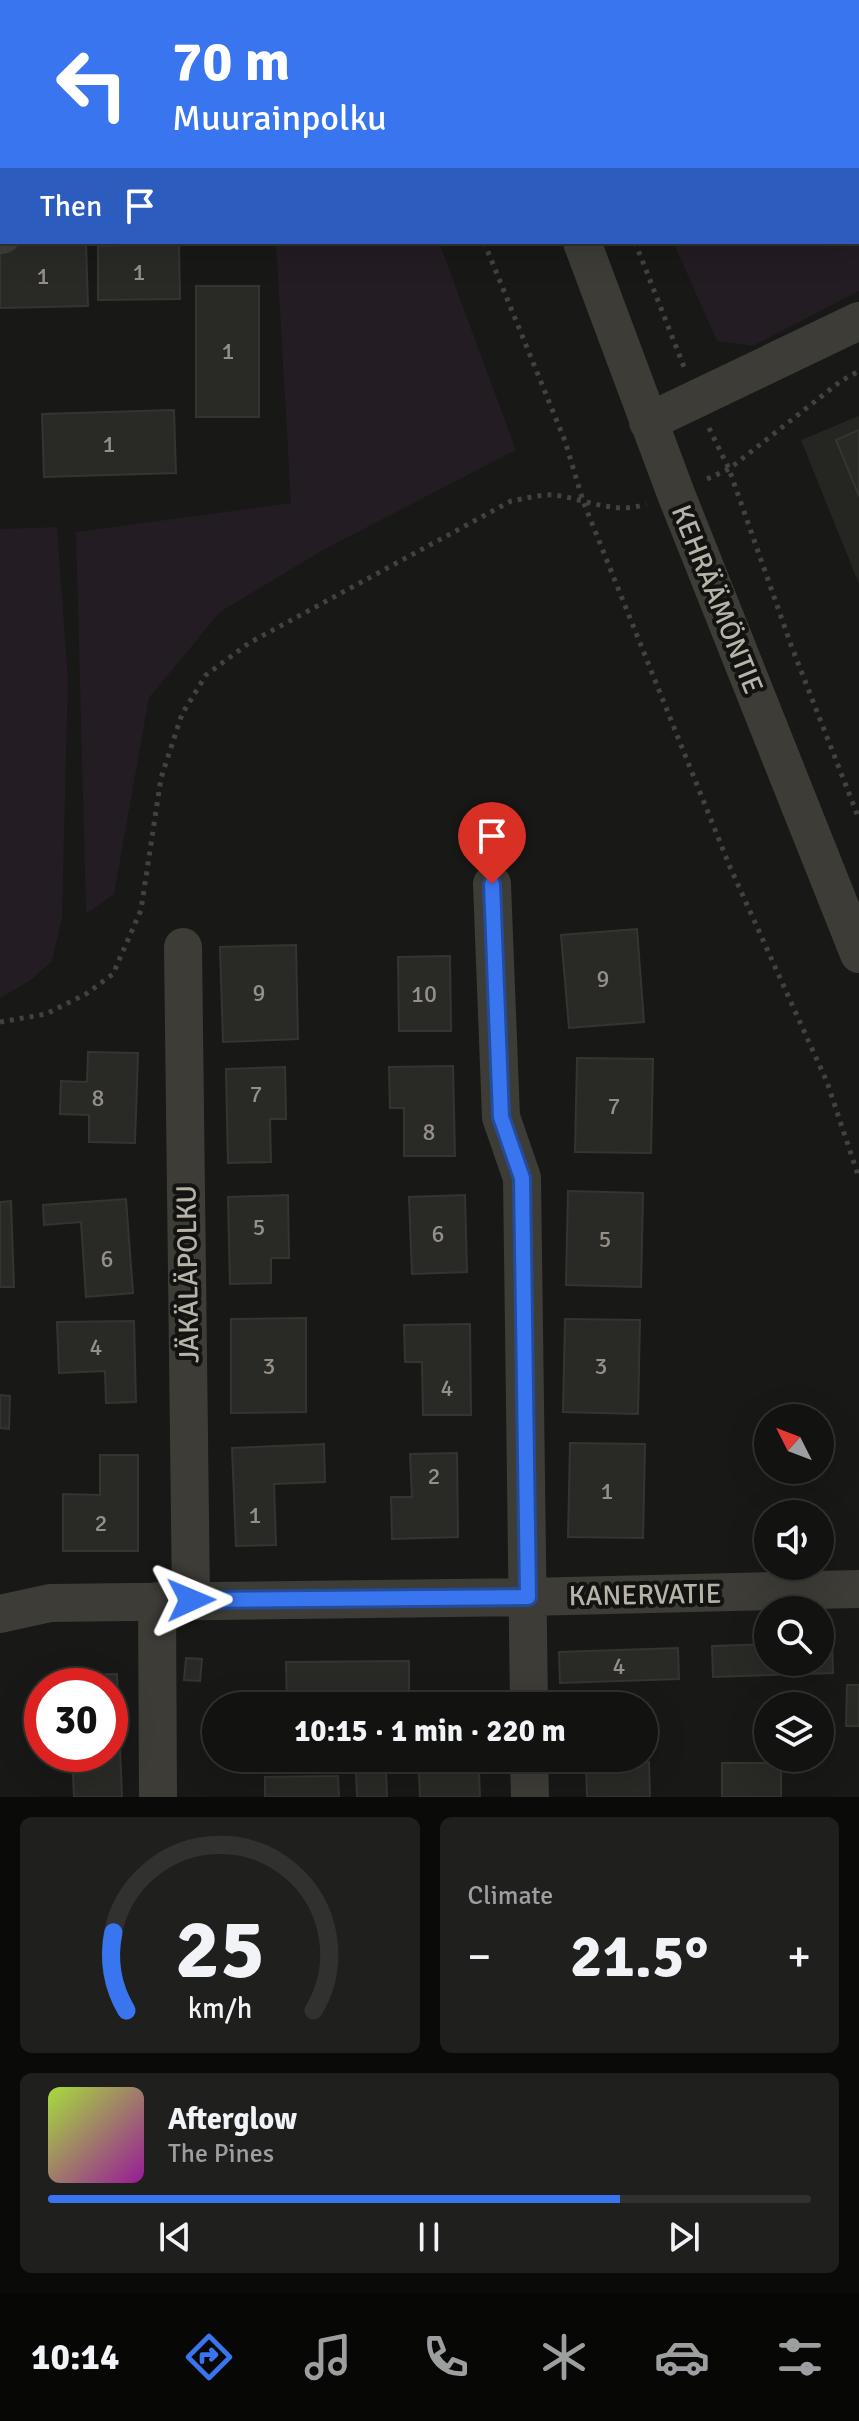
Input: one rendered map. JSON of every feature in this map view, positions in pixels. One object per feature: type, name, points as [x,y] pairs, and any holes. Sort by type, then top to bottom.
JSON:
[{"type":"street","name":"KEHRÄÄMÖNTIE","points":[[583,244],[676,494],[859,954]]},
{"type":"street","points":[[648,422],[859,321]]},
{"type":"street","points":[[492,884],[501,1117],[522,1178],[529,1692]]},
{"type":"street","name":"JÄKÄLÄPOLKU","points":[[158,1797],[174,1600],[183,947]]},
{"type":"street","name":"KANERVATIE","points":[[0,1614],[50,1603],[859,1589]]},
{"type":"street","points":[[529,1772],[530,1797]]},
{"type":"path","points":[[485,244],[565,441],[583,501],[730,867],[827,1082],[859,1178]]},
{"type":"path","points":[[636,244],[697,400],[729,469],[791,645],[859,819]]},
{"type":"path","points":[[0,1022],[46,1014],[86,994],[113,974],[141,910],[161,778],[182,714],[206,675],[249,643],[511,501],[551,494],[606,508],[636,507],[676,494],[729,469],[841,381],[859,371]]},
{"type":"shaded area","points":[[276,244],[440,244],[516,450],[323,550],[220,612],[149,698],[114,894],[86,914],[76,532],[291,503]]},
{"type":"shaded area","points":[[674,244],[859,244],[859,291],[753,346],[717,341]]},
{"type":"shaded area","points":[[859,416],[859,584],[801,440]]},
{"type":"shaded area","points":[[57,527],[68,679],[62,918],[52,961],[31,980],[0,998],[0,529]]},
{"type":"building","points":[[86,244],[88,306],[0,308],[0,246]]},
{"type":"building","points":[[179,244],[180,299],[98,300],[98,246]]},
{"type":"building","points":[[196,286],[259,286],[259,417],[196,417]]},
{"type":"building","points":[[174,410],[176,473],[44,477],[42,414]]},
{"type":"building","points":[[859,430],[859,496],[836,440]]},
{"type":"building","points":[[637,929],[644,1022],[569,1028],[561,935]]},
{"type":"building","points":[[296,945],[298,1039],[223,1042],[220,947]]},
{"type":"building","points":[[450,956],[451,1031],[399,1031],[398,957]]},
{"type":"building","points":[[88,1052],[138,1053],[135,1143],[89,1142],[89,1115],[60,1114],[61,1081],[87,1082]]},
{"type":"building","points":[[577,1058],[653,1059],[651,1153],[575,1152]]},
{"type":"building","points":[[453,1066],[455,1156],[404,1156],[404,1108],[390,1108],[389,1067]]},
{"type":"building","points":[[285,1067],[286,1119],[270,1119],[271,1162],[228,1163],[226,1069]]},
{"type":"building","points":[[568,1191],[643,1193],[641,1287],[566,1285]]},
{"type":"building","points":[[288,1195],[289,1258],[271,1258],[271,1283],[230,1284],[228,1197]]},
{"type":"building","points":[[465,1195],[467,1272],[412,1274],[409,1197]]},
{"type":"building","points":[[126,1199],[133,1293],[86,1297],[81,1222],[44,1225],[43,1205]]},
{"type":"building","points":[[11,1201],[14,1287],[0,1287],[0,1202]]},
{"type":"building","points":[[306,1318],[306,1412],[231,1413],[231,1319]]},
{"type":"building","points":[[565,1319],[640,1320],[638,1414],[563,1412]]},
{"type":"building","points":[[134,1321],[136,1402],[106,1403],[105,1371],[59,1373],[57,1322]]},
{"type":"building","points":[[470,1324],[471,1415],[423,1415],[422,1362],[405,1362],[404,1325]]},
{"type":"building","points":[[0,1395],[10,1396],[9,1429],[0,1428]]},
{"type":"building","points":[[570,1443],[645,1444],[643,1538],[568,1537]]},
{"type":"building","points":[[324,1444],[325,1482],[274,1484],[276,1545],[236,1546],[232,1448]]},
{"type":"building","points":[[457,1453],[458,1537],[392,1539],[391,1497],[412,1497],[410,1454]]},
{"type":"building","points":[[100,1455],[138,1455],[138,1551],[63,1551],[63,1494],[100,1495]]},
{"type":"building","points":[[754,1644],[754,1676],[713,1677],[712,1646]]},
{"type":"building","points":[[678,1648],[679,1679],[560,1683],[559,1652]]},
{"type":"building","points":[[186,1658],[202,1659],[200,1681],[184,1680]]},
{"type":"building","points":[[409,1661],[409,1692],[287,1692],[286,1662]]},
{"type":"building","points":[[847,1685],[859,1685],[859,1726],[846,1726]]},
{"type":"building","points":[[722,1763],[754,1763],[754,1772],[781,1772],[781,1797],[722,1797]]},
{"type":"building","points":[[73,1772],[121,1772],[122,1797],[74,1797]]},
{"type":"building","points":[[356,1772],[386,1772],[387,1797],[357,1797]]},
{"type":"building","points":[[479,1772],[480,1797],[420,1797],[419,1773]]},
{"type":"building","points":[[586,1772],[649,1772],[650,1797],[587,1797]]},
{"type":"building","points":[[338,1776],[339,1797],[265,1797],[265,1777]]},
{"type":"route","points":[[191,1600],[528,1597],[522,1178],[501,1117],[492,884]]}]
